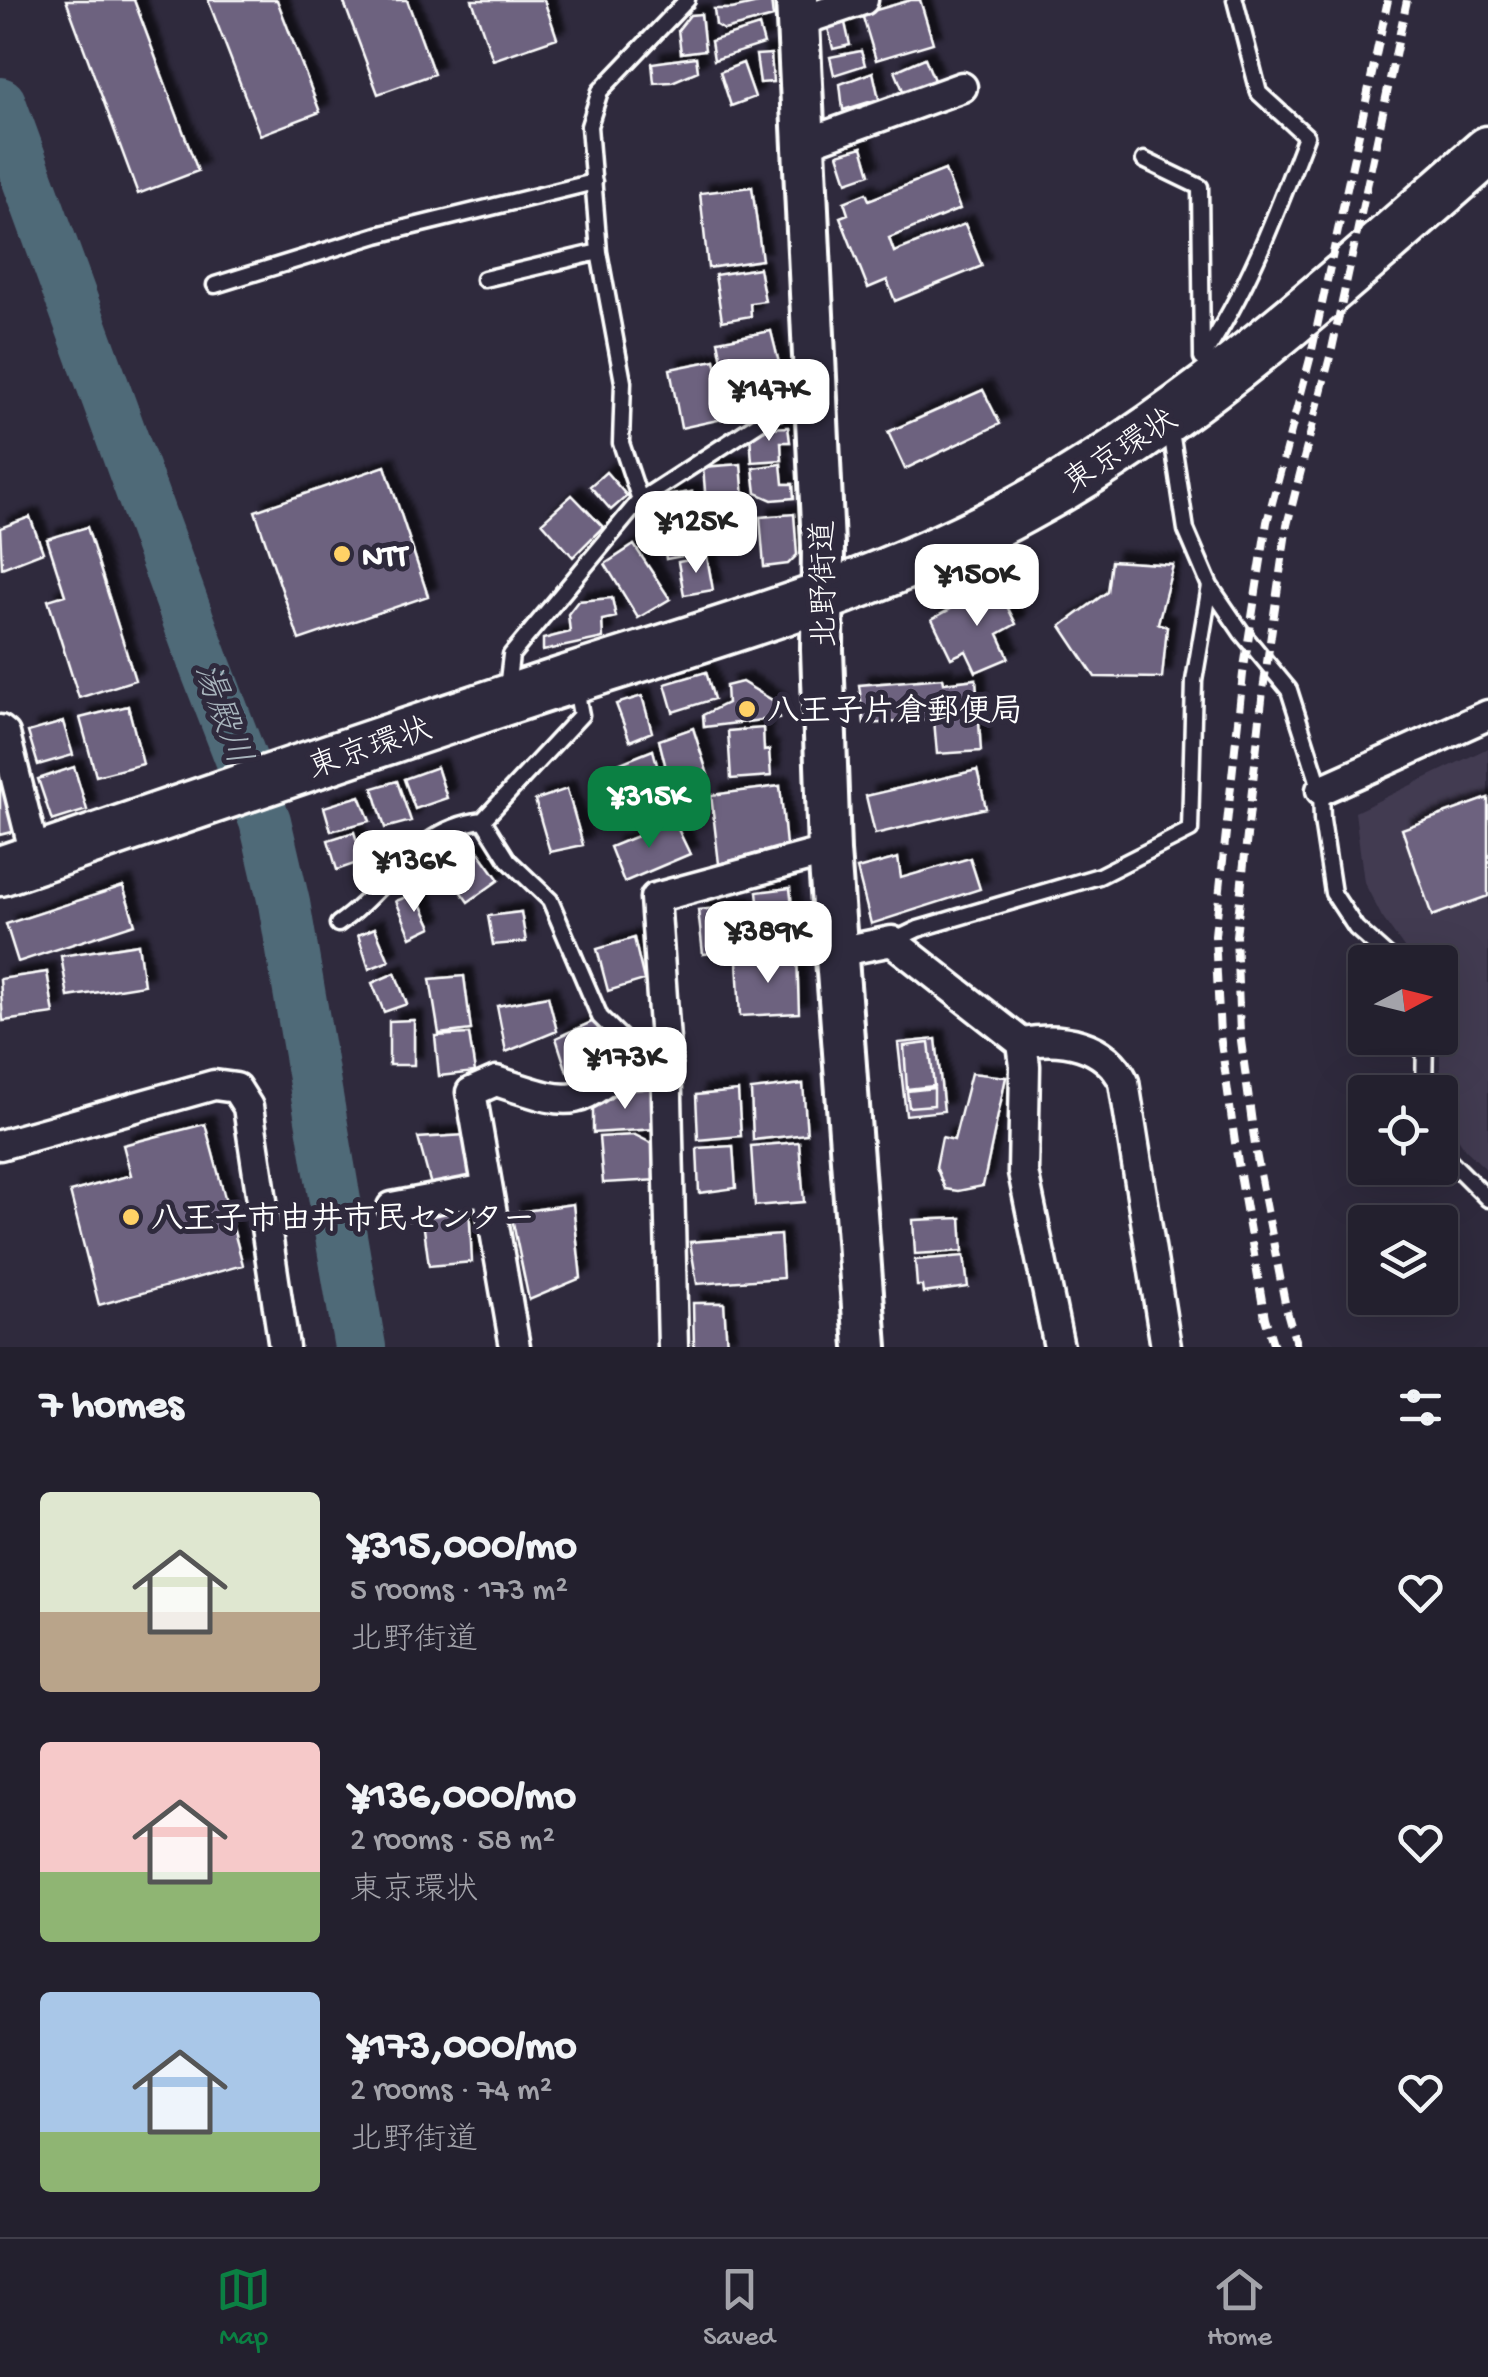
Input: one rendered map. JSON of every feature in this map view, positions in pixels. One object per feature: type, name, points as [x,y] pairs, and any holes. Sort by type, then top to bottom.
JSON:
[{"type":"highway","name":"東京環状","points":[[18,865],[823,598],[972,535],[1021,510],[1170,418],[1235,369],[1488,151]]},
{"type":"main road","name":"北野街道","points":[[798,11],[816,401],[830,850],[866,1347]]},
{"type":"street","points":[[798,11],[863,0]]},
{"type":"street","points":[[804,144],[962,87]]},
{"type":"street","points":[[1170,418],[1202,358]]},
{"type":"street","points":[[1321,790],[1488,715]]},
{"type":"street","points":[[0,730],[5,734],[18,865]]},
{"type":"street","points":[[674,1347],[652,1054],[655,898],[830,850]]},
{"type":"street","points":[[837,952],[892,941],[1022,1043],[1026,1066],[1022,1172],[1059,1347]]},
{"type":"street","points":[[1022,1043],[1046,1039],[1071,1041],[1115,1064],[1124,1082],[1166,1347]]},
{"type":"street","points":[[515,1347],[471,1092],[496,1081],[540,1096],[573,1100],[594,1092],[652,1054]]},
{"type":"street","points":[[0,1145],[214,1085],[236,1088],[248,1108],[284,1347]]},
{"type":"street","points":[[392,1206],[487,1189]]},
{"type":"lane","points":[[640,500],[621,443],[624,382],[599,252],[589,126],[600,91],[687,0]]},
{"type":"lane","points":[[1202,358],[1219,333],[1269,233],[1306,136],[1259,94],[1235,0]]},
{"type":"lane","points":[[1144,160],[1200,188],[1202,358]]},
{"type":"lane","points":[[215,285],[377,235],[594,182]]},
{"type":"lane","points":[[484,279],[599,252]]},
{"type":"lane","points":[[506,700],[512,655],[640,500],[774,413],[816,401]]},
{"type":"lane","points":[[1170,418],[1186,530],[1210,586],[1289,690],[1321,790],[1333,892],[1356,928],[1375,945]]},
{"type":"lane","points":[[892,941],[918,929],[1099,876],[1190,830],[1194,681],[1210,586]]},
{"type":"lane","points":[[338,924],[412,853],[460,823],[483,820],[581,716],[574,678]]},
{"type":"lane","points":[[483,820],[508,860],[550,900],[600,1017],[652,1054]]},
{"type":"lane","points":[[1458,1169],[1488,1199]]},
{"type":"shaded area","points":[[1488,748],[1488,1171],[1458,1138],[1458,1075],[1440,1075],[1440,1055],[1458,1055],[1458,945],[1402,945],[1364,882],[1355,812]]},
{"type":"building","points":[[66,0],[134,0],[198,171],[138,194]]},
{"type":"building","points":[[208,0],[277,0],[320,112],[260,135]]},
{"type":"building","points":[[343,0],[407,0],[434,74],[378,94]]},
{"type":"building","points":[[472,0],[544,0],[557,38],[493,60]]},
{"type":"building","points":[[771,0],[773,17],[724,30],[716,25],[714,9]]},
{"type":"building","points":[[920,0],[933,43],[876,60],[862,14]]},
{"type":"building","points":[[701,14],[705,50],[681,53],[678,30],[690,15]]},
{"type":"building","points":[[845,23],[850,45],[833,49],[828,28]]},
{"type":"building","points":[[759,26],[764,44],[714,60],[711,41]]},
{"type":"building","points":[[861,51],[865,65],[834,75],[830,57]]},
{"type":"building","points":[[771,54],[773,82],[760,83],[756,55]]},
{"type":"building","points":[[696,57],[698,71],[672,82],[654,83],[652,63]]},
{"type":"building","points":[[925,58],[934,80],[904,93],[895,71]]},
{"type":"building","points":[[743,63],[755,97],[731,106],[720,72]]},
{"type":"building","points":[[873,72],[879,99],[843,110],[840,84]]},
{"type":"building","points":[[862,147],[870,174],[847,182],[838,154]]},
{"type":"building","points":[[945,170],[960,209],[889,238],[894,252],[965,224],[982,266],[895,301],[887,280],[868,288],[840,217],[848,214],[844,202],[866,193],[869,200]]},
{"type":"building","points":[[752,187],[762,260],[708,268],[700,193]]},
{"type":"building","points":[[759,268],[765,301],[750,303],[751,316],[722,321],[715,275]]},
{"type":"building","points":[[771,331],[788,399],[732,410],[718,341]]},
{"type":"building","points":[[715,360],[727,418],[681,428],[670,369]]},
{"type":"building","points":[[983,390],[1000,424],[905,469],[888,432]]},
{"type":"building","points":[[788,427],[790,442],[781,442],[782,460],[752,462],[750,435],[768,428]]},
{"type":"building","points":[[741,464],[747,535],[709,538],[703,467]]},
{"type":"building","points":[[781,464],[783,484],[793,484],[794,498],[772,500],[756,493],[753,468]]},
{"type":"building","name":"NTT","points":[[385,466],[428,596],[299,640],[255,511]]},
{"type":"building","points":[[606,472],[627,496],[611,510],[590,486]]},
{"type":"building","points":[[692,492],[697,521],[663,526],[658,497]]},
{"type":"building","points":[[572,495],[603,527],[573,557],[542,522]]},
{"type":"building","points":[[794,514],[797,555],[788,564],[764,567],[760,517]]},
{"type":"building","points":[[30,517],[43,552],[2,568],[0,528]]},
{"type":"building","points":[[700,526],[704,552],[666,559],[662,532]]},
{"type":"building","points":[[87,527],[135,680],[79,698],[48,600],[65,595],[47,539]]},
{"type":"building","points":[[634,545],[670,599],[638,618],[605,564]]},
{"type":"building","points":[[707,557],[713,590],[684,595],[678,562]]},
{"type":"building","points":[[1111,561],[1173,565],[1158,623],[1167,627],[1162,678],[1095,677],[1061,626],[1107,592]]},
{"type":"building","points":[[996,585],[1016,624],[998,634],[1009,658],[976,672],[966,651],[951,658],[932,619]]},
{"type":"building","points":[[612,598],[616,617],[602,620],[603,638],[543,651],[543,639],[570,632],[568,614],[578,601]]},
{"type":"building","points":[[706,672],[714,699],[673,712],[665,684]]},
{"type":"building","points":[[943,678],[944,683],[976,679],[981,751],[937,754],[934,720],[864,724],[859,685]]},
{"type":"building","name":"八王子片倉郵便局","points":[[742,682],[777,703],[779,718],[704,727],[703,715],[727,703],[726,686]]},
{"type":"building","points":[[642,696],[652,732],[630,741],[616,704]]},
{"type":"building","points":[[128,706],[143,764],[96,776],[80,718]]},
{"type":"building","points":[[63,722],[73,755],[38,765],[28,732]]},
{"type":"building","points":[[693,728],[708,775],[671,788],[659,740]]},
{"type":"building","points":[[763,728],[771,776],[731,779],[728,731]]},
{"type":"building","points":[[653,750],[664,791],[630,810],[618,764]]},
{"type":"building","points":[[0,754],[24,829],[0,835]]},
{"type":"building","points":[[74,767],[87,810],[52,821],[38,779]]},
{"type":"building","points":[[437,767],[447,798],[415,809],[404,779]]},
{"type":"building","points":[[977,770],[986,808],[875,834],[866,796]]},
{"type":"building","points":[[397,781],[411,821],[385,828],[373,788]]},
{"type":"building","points":[[780,786],[786,845],[719,864],[711,795]]},
{"type":"building","points":[[567,789],[583,845],[550,852],[535,800]]},
{"type":"building","points":[[360,796],[370,821],[331,831],[324,807]]},
{"type":"building","points":[[1488,798],[1488,896],[1432,916],[1402,829]]},
{"type":"building","points":[[674,821],[690,854],[624,882],[610,847]]},
{"type":"building","points":[[354,832],[363,861],[337,870],[328,840]]},
{"type":"building","points":[[476,848],[499,880],[468,902],[445,870]]},
{"type":"building","points":[[898,858],[901,878],[970,858],[980,889],[871,924],[857,869]]},
{"type":"building","points":[[123,886],[135,924],[18,962],[6,924]]},
{"type":"building","points":[[790,888],[796,946],[763,950],[757,892]]},
{"type":"building","points":[[416,893],[432,927],[411,937],[396,901]]},
{"type":"building","points":[[742,906],[747,949],[703,954],[698,910]]},
{"type":"building","points":[[521,912],[526,942],[493,945],[488,916]]},
{"type":"building","points":[[375,928],[389,961],[369,969],[358,935]]},
{"type":"building","points":[[634,938],[644,980],[608,991],[597,949]]},
{"type":"building","points":[[138,944],[144,985],[68,997],[61,956]]},
{"type":"building","points":[[797,954],[799,1013],[740,1016],[737,960]]},
{"type":"building","points":[[47,972],[54,1014],[3,1021],[0,979]]},
{"type":"building","points":[[395,973],[407,1004],[384,1012],[372,983]]},
{"type":"building","points":[[464,976],[471,1030],[439,1034],[430,979]]},
{"type":"building","points":[[548,996],[557,1031],[506,1052],[497,1006]]},
{"type":"building","points":[[414,1020],[414,1065],[389,1065],[389,1021]]},
{"type":"building","points":[[596,1020],[607,1068],[567,1072],[556,1038]]},
{"type":"building","points":[[469,1034],[475,1072],[439,1076],[435,1036]]},
{"type":"building","points":[[936,1039],[944,1111],[906,1115],[898,1043]]},
{"type":"building","points":[[929,1043],[934,1086],[907,1089],[904,1046]]},
{"type":"building","points":[[971,1073],[1006,1077],[983,1186],[958,1191],[945,1189],[936,1167],[942,1137],[954,1140]]},
{"type":"building","points":[[803,1084],[807,1134],[753,1140],[751,1090]]},
{"type":"building","points":[[652,1088],[656,1129],[593,1133],[593,1107],[614,1092]]},
{"type":"building","points":[[934,1088],[934,1105],[909,1107],[907,1091]]},
{"type":"building","points":[[738,1091],[741,1136],[698,1140],[696,1095]]},
{"type":"building","points":[[205,1124],[243,1265],[99,1305],[70,1192],[131,1175],[123,1145]]},
{"type":"building","points":[[466,1135],[473,1187],[432,1189],[418,1138]]},
{"type":"building","points":[[635,1135],[655,1145],[659,1180],[603,1183],[599,1137]]},
{"type":"building","points":[[799,1142],[804,1202],[755,1206],[751,1146]]},
{"type":"building","points":[[733,1146],[736,1188],[699,1193],[697,1148]]},
{"type":"building","points":[[469,1203],[472,1262],[429,1266],[421,1206]]},
{"type":"building","points":[[573,1204],[581,1278],[529,1300],[511,1213]]},
{"type":"building","points":[[961,1218],[963,1251],[915,1254],[913,1220]]},
{"type":"building","points":[[780,1235],[783,1278],[697,1284],[690,1242]]},
{"type":"building","points":[[964,1256],[968,1287],[923,1293],[922,1286],[917,1286],[915,1260]]},
{"type":"building","points":[[693,1303],[724,1303],[727,1347],[694,1347]]},
{"type":"waterway","name":"湯殿川","points":[[0,103],[265,821],[284,903],[360,1347]]},
{"type":"railway","points":[[1274,1347],[1265,1318],[1237,1157],[1220,1035],[1215,935],[1243,674],[1267,522],[1310,359],[1388,0]]},
{"type":"railway","points":[[1297,1347],[1256,1153],[1240,1033],[1236,936],[1263,690],[1287,525],[1332,349],[1407,0]]},
{"type":"place","name":"NTT","points":[[342,554]]},
{"type":"place","name":"八王子片倉郵便局","points":[[747,709]]},
{"type":"place","name":"八王子市由井市民センター","points":[[131,1217]]}]
